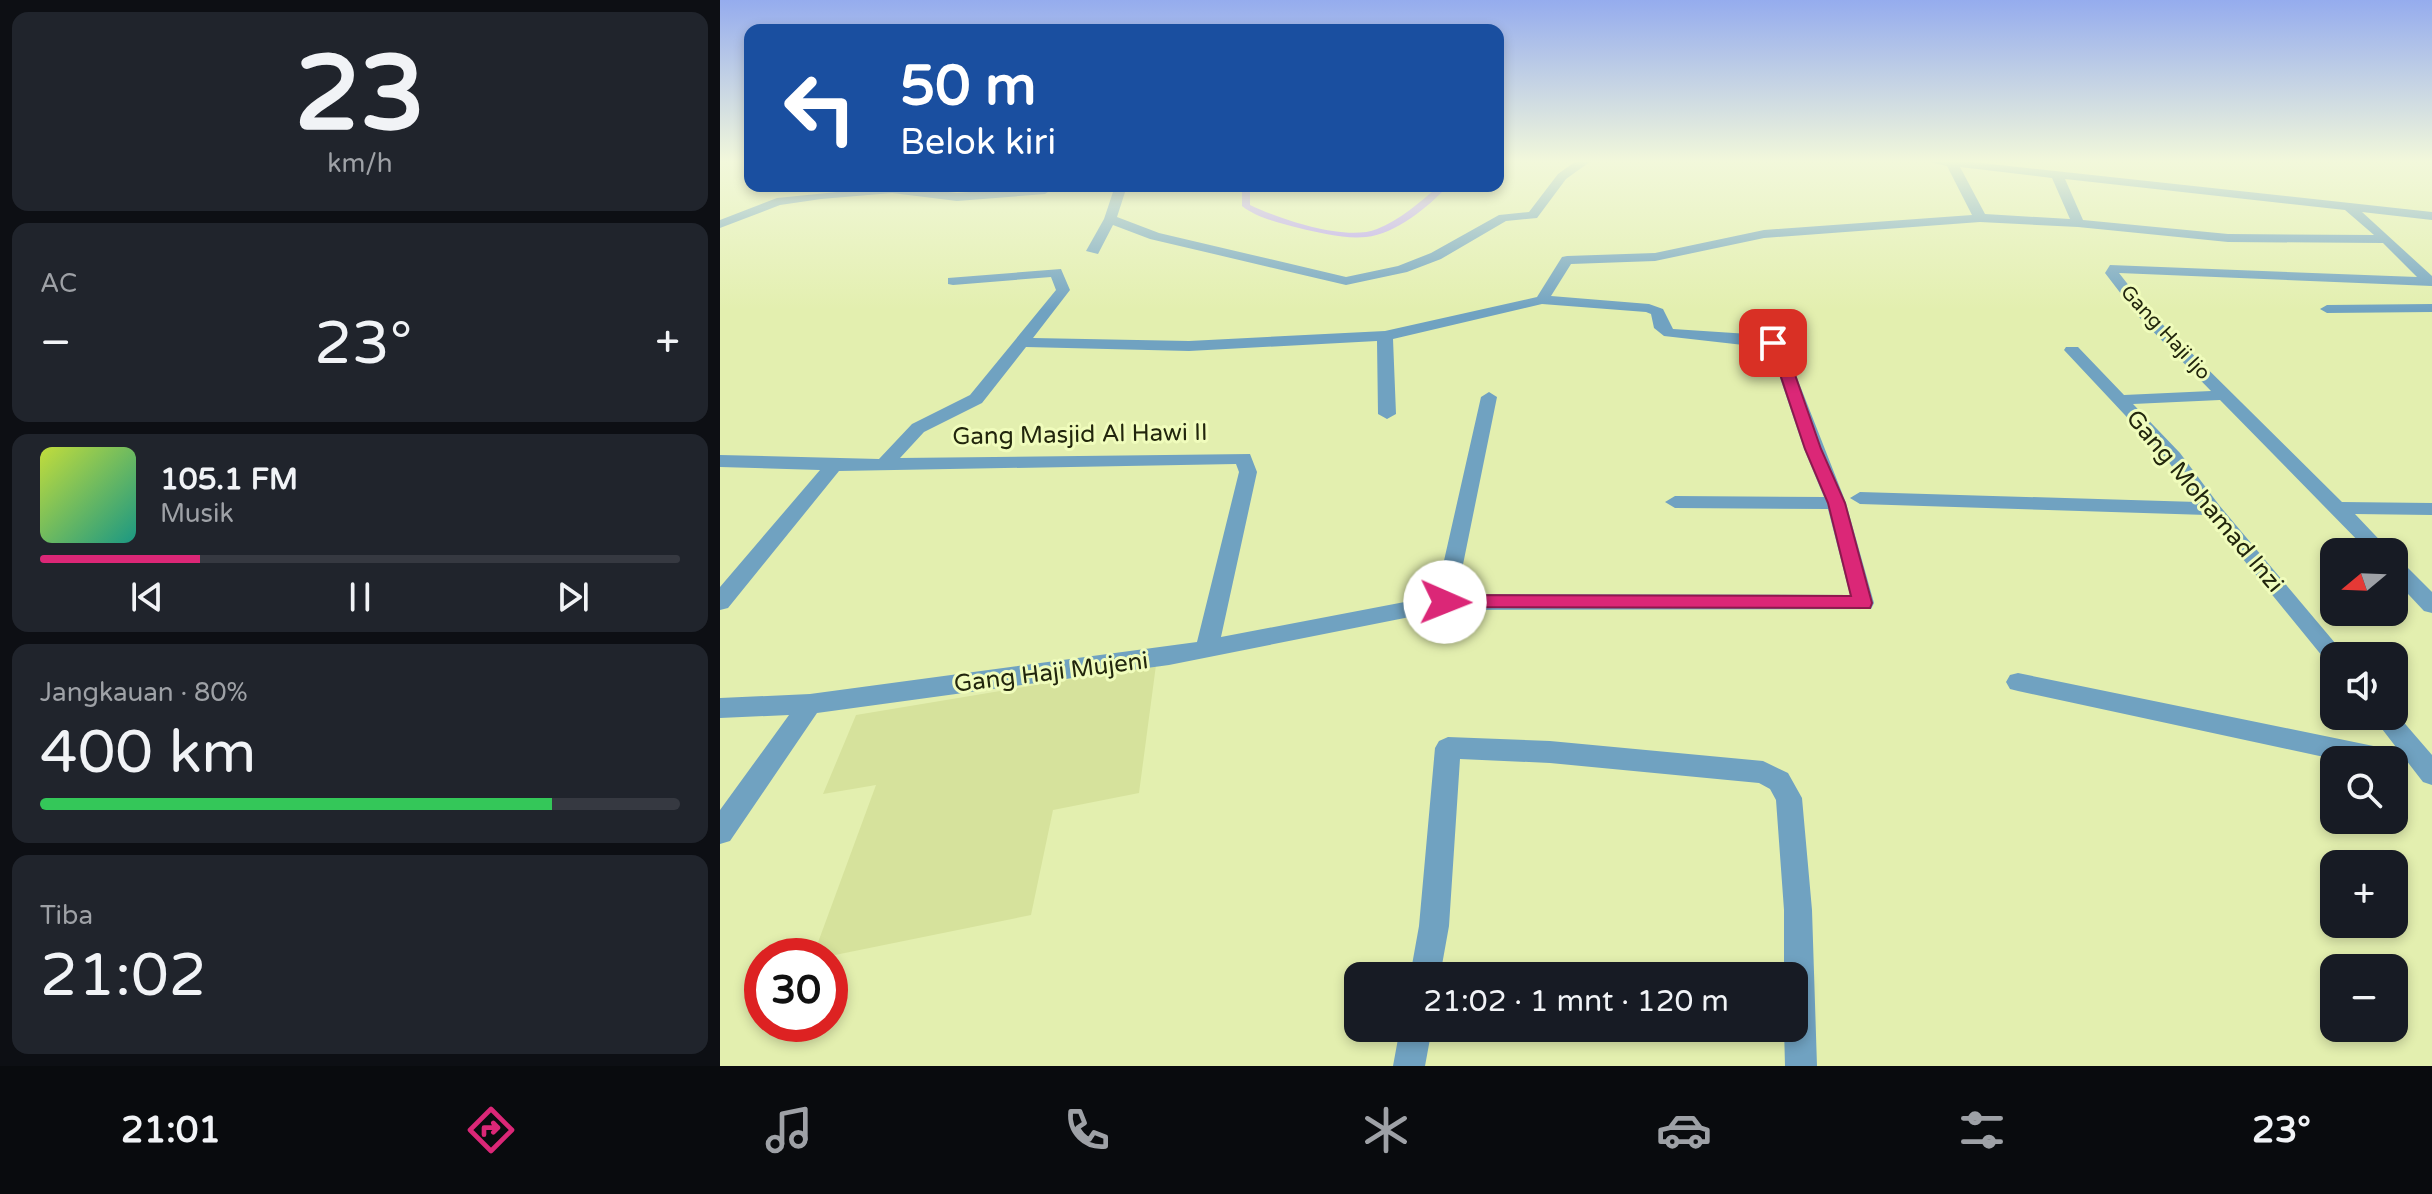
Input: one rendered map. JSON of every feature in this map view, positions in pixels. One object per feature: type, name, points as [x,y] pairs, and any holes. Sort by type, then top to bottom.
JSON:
[{"type":"street","points":[[724,224],[753,211]]},
{"type":"street","points":[[1093,251],[1113,211]]},
{"type":"street","points":[[1110,219],[1155,236],[1346,281],[1402,269],[1436,256],[1503,218],[1533,215],[1537,211]]},
{"type":"street","points":[[1976,211],[1980,218]]},
{"type":"street","points":[[2073,211],[2078,223]]},
{"type":"street","points":[[2353,211],[2387,239],[2431,283]]},
{"type":"street","points":[[2391,211],[2432,216]]},
{"type":"street","points":[[1542,300],[1567,260],[1655,257],[1764,234],[1980,218],[2078,223],[2228,238],[2387,239]]},
{"type":"street","name":"Gang Haji Ijo","points":[[2368,538],[2143,313],[2112,273],[2115,268],[2431,283]]},
{"type":"street","points":[[885,463],[918,428],[976,399],[1063,290],[1056,272],[953,281]]},
{"type":"street","points":[[1023,342],[1189,346],[1385,336],[1542,300],[1649,308],[1658,312],[1662,328],[1669,333],[1764,340],[1777,345],[1813,449],[1836,503],[1675,502]]},
{"type":"street","points":[[2327,309],[2432,308]]},
{"type":"street","points":[[1385,336],[1387,414]]},
{"type":"street","name":"Gang Mohamad Inzi","points":[[2072,350],[2174,457],[2212,509],[2323,642]]},
{"type":"street","points":[[2120,400],[2224,395]]},
{"type":"street","points":[[1445,602],[1489,397]]},
{"type":"street","name":"Gang Masjid Al Hawi II","points":[[720,461],[834,465],[1244,458],[1248,472],[1207,649]]},
{"type":"street","points":[[720,602],[834,465]]},
{"type":"street","points":[[1860,498],[2212,509]]},
{"type":"street","name":"Gang Haji Mujeni","points":[[720,708],[810,704],[1207,649],[1445,602],[1863,603],[1836,503]]},
{"type":"street","points":[[2339,508],[2432,509]]},
{"type":"street","points":[[2408,580],[2432,605]]},
{"type":"street","points":[[2018,682],[2320,746]]},
{"type":"street","points":[[720,832],[810,704]]},
{"type":"street","points":[[2396,730],[2431,770]]},
{"type":"street","points":[[1428,962],[1434,926],[1448,748],[1666,762],[1763,772],[1779,781],[1789,798],[1798,962]]},
{"type":"street","points":[[2408,765],[2431,770]]},
{"type":"street","points":[[1409,1066],[1413,1042]]},
{"type":"street","points":[[1800,1042],[1801,1066]]},
{"type":"shaded area","points":[[1156,665],[1139,793],[1053,810],[1031,915],[848,952],[848,938],[820,938],[876,785],[823,794],[856,715]]},
{"type":"waterway","points":[[1255,211],[1291,223],[1350,235],[1378,232],[1413,211]]},
{"type":"route","points":[[1445,602],[1863,603],[1836,503],[1813,449],[1779,349],[1773,343]]}]
